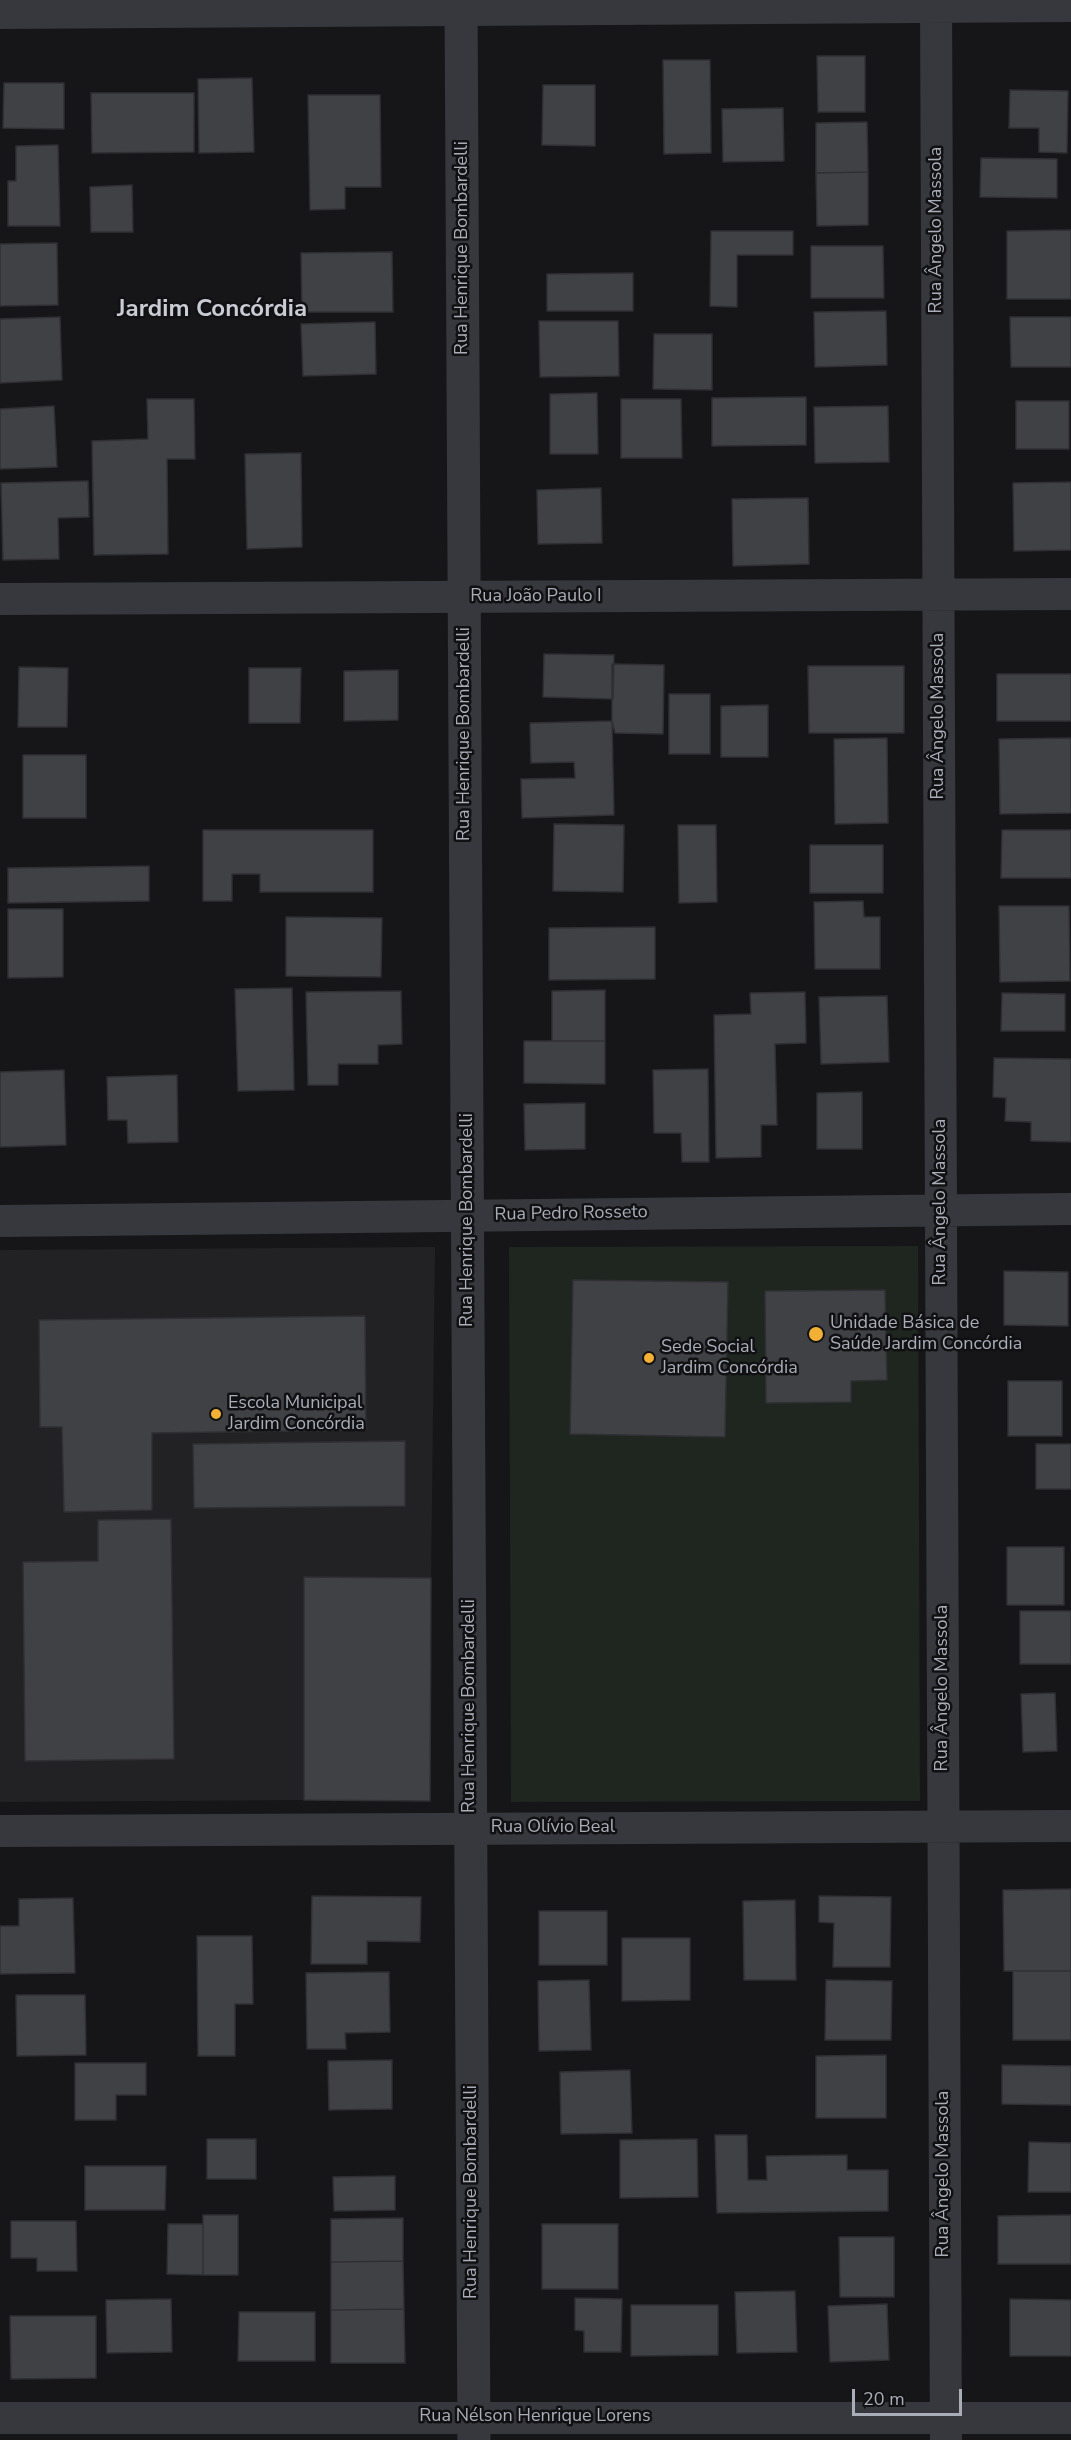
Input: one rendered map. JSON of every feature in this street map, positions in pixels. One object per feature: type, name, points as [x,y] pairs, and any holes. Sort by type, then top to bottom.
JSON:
[{"type":"street","points":[[0,14],[461,5],[936,3],[1071,6]]},
{"type":"street","name":"Rua Ângelo Massola","points":[[936,3],[945,2429]]},
{"type":"street","name":"Rua Henrique Bombardelli","points":[[461,5],[474,2429]]},
{"type":"street","name":"Rua João Paulo I","points":[[0,599],[1071,594]]},
{"type":"street","name":"Rua Pedro Rosseto","points":[[0,1221],[1071,1209]]},
{"type":"street","name":"Rua Olívio Beal","points":[[0,1831],[1071,1826]]},
{"type":"street","name":"Rua Nélson Henrique Lorens","points":[[0,2418],[474,2429],[945,2429],[1071,2418]]},
{"type":"shaded area","points":[[918,1246],[920,1801],[511,1802],[509,1247]]},
{"type":"shaded area","name":"Escola Municipal Jardim Concórdia","points":[[435,1247],[431,1578],[304,1578],[304,1800],[0,1802],[0,1250]]},
{"type":"building","points":[[817,56],[865,56],[865,112],[818,112]]},
{"type":"building","points":[[663,60],[710,60],[711,153],[664,154]]},
{"type":"building","points":[[252,78],[254,152],[199,153],[198,79]]},
{"type":"building","points":[[4,83],[64,83],[64,129],[3,128]]},
{"type":"building","points":[[543,85],[595,85],[595,146],[542,145]]},
{"type":"building","points":[[1010,90],[1068,91],[1067,153],[1039,152],[1039,128],[1009,128]]},
{"type":"building","points":[[91,93],[194,93],[194,152],[92,153]]},
{"type":"building","points":[[308,95],[380,95],[381,187],[345,187],[345,209],[310,210]]},
{"type":"building","points":[[783,108],[784,161],[723,162],[722,109]]},
{"type":"building","points":[[867,122],[868,172],[816,173],[816,123]]},
{"type":"building","points":[[58,145],[60,226],[8,226],[8,181],[16,181],[16,146]]},
{"type":"building","points":[[981,158],[1057,159],[1057,198],[980,197]]},
{"type":"building","points":[[868,172],[868,225],[817,226],[816,173]]},
{"type":"building","points":[[132,185],[133,232],[91,232],[90,187]]},
{"type":"building","points":[[1071,230],[1071,299],[1007,299],[1007,231]]},
{"type":"building","points":[[711,231],[793,231],[793,255],[737,255],[737,307],[710,306]]},
{"type":"building","points":[[57,243],[58,305],[0,306],[0,244]]},
{"type":"building","points":[[811,246],[883,246],[884,298],[811,298]]},
{"type":"building","points":[[392,252],[393,312],[302,312],[301,253]]},
{"type":"building","points":[[633,273],[633,311],[547,311],[547,274]]},
{"type":"building","points":[[886,311],[887,365],[815,367],[814,312]]},
{"type":"building","points":[[60,317],[62,380],[0,383],[0,319]]},
{"type":"building","points":[[1010,317],[1071,317],[1071,367],[1011,367]]},
{"type":"building","points":[[539,321],[618,321],[619,376],[540,377]]},
{"type":"building","points":[[375,322],[376,374],[303,376],[301,324]]},
{"type":"building","points":[[654,334],[712,334],[712,390],[653,389]]},
{"type":"building","points":[[597,393],[598,454],[550,454],[550,394]]},
{"type":"building","points":[[806,397],[806,445],[712,446],[712,398]]},
{"type":"building","points":[[147,399],[194,399],[195,459],[167,459],[168,554],[94,555],[92,441],[148,439]]},
{"type":"building","points":[[621,399],[681,399],[682,458],[621,458]]},
{"type":"building","points":[[1016,401],[1069,401],[1069,449],[1016,449]]},
{"type":"building","points":[[54,406],[57,467],[0,469],[0,409]]},
{"type":"building","points":[[888,406],[889,462],[815,463],[814,407]]},
{"type":"building","points":[[301,453],[302,547],[247,549],[245,454]]},
{"type":"building","points":[[88,481],[89,517],[58,518],[59,559],[3,560],[1,483]]},
{"type":"building","points":[[1071,482],[1071,550],[1014,551],[1013,483]]},
{"type":"building","points":[[601,488],[602,543],[538,544],[537,490]]},
{"type":"building","points":[[808,498],[809,564],[733,566],[732,499]]},
{"type":"building","points":[[544,654],[614,655],[613,699],[543,697]]},
{"type":"building","points":[[612,664],[664,665],[663,734],[615,733],[612,721]]},
{"type":"building","points":[[808,666],[904,666],[904,733],[809,733]]},
{"type":"building","points":[[19,667],[68,668],[67,727],[18,727]]},
{"type":"building","points":[[249,668],[301,668],[300,723],[249,723]]},
{"type":"building","points":[[398,670],[398,720],[344,721],[344,671]]},
{"type":"building","points":[[997,674],[1071,674],[1071,721],[997,721]]},
{"type":"building","points":[[669,694],[710,694],[710,754],[669,754]]},
{"type":"building","points":[[768,705],[768,757],[721,757],[721,706]]},
{"type":"building","points":[[612,721],[614,815],[522,818],[521,779],[575,778],[574,762],[531,763],[530,723]]},
{"type":"building","points":[[887,738],[888,823],[835,824],[834,739]]},
{"type":"building","points":[[1071,738],[1071,813],[1000,814],[999,739]]},
{"type":"building","points":[[23,755],[86,755],[86,818],[23,818]]},
{"type":"building","points":[[554,824],[624,825],[623,892],[553,891]]},
{"type":"building","points":[[678,825],[716,825],[717,902],[679,903]]},
{"type":"building","points":[[203,830],[373,830],[373,892],[260,892],[260,874],[232,874],[232,901],[203,901]]},
{"type":"building","points":[[1002,830],[1071,830],[1071,878],[1001,878]]},
{"type":"building","points":[[810,845],[883,845],[883,893],[810,893]]},
{"type":"building","points":[[149,866],[149,901],[8,903],[8,868]]},
{"type":"building","points":[[863,901],[864,917],[880,917],[880,969],[815,969],[814,902]]},
{"type":"building","points":[[999,906],[1069,906],[1070,981],[1000,982]]},
{"type":"building","points":[[8,909],[63,909],[63,977],[8,978]]},
{"type":"building","points":[[286,917],[382,918],[381,977],[286,976]]},
{"type":"building","points":[[655,927],[655,979],[549,980],[549,928]]},
{"type":"building","points":[[292,988],[294,1090],[238,1091],[235,989]]},
{"type":"building","points":[[605,990],[605,1041],[552,1041],[552,991]]},
{"type":"building","points":[[401,991],[402,1044],[378,1045],[378,1064],[338,1064],[338,1085],[308,1085],[306,992]]},
{"type":"building","points":[[805,992],[806,1043],[775,1044],[777,1125],[761,1125],[761,1157],[716,1158],[714,1015],[751,1014],[750,993]]},
{"type":"building","points":[[1002,993],[1065,994],[1065,1031],[1001,1031]]},
{"type":"building","points":[[887,996],[889,1062],[821,1064],[819,997]]},
{"type":"building","points":[[524,1041],[605,1041],[605,1084],[524,1083]]},
{"type":"building","points":[[994,1058],[1071,1059],[1071,1142],[1031,1141],[1031,1122],[1005,1121],[1006,1098],[993,1097]]},
{"type":"building","points":[[708,1069],[709,1162],[682,1162],[681,1133],[654,1133],[653,1070]]},
{"type":"building","points":[[64,1070],[66,1145],[0,1147],[0,1072]]},
{"type":"building","points":[[177,1075],[178,1142],[128,1143],[127,1120],[108,1120],[107,1077]]},
{"type":"building","points":[[862,1092],[862,1149],[817,1149],[817,1093]]},
{"type":"building","points":[[585,1103],[585,1149],[525,1150],[524,1104]]},
{"type":"building","points":[[1004,1271],[1068,1272],[1068,1326],[1004,1325]]},
{"type":"building","name":"Sede Social Jardim Concórdia","points":[[573,1280],[728,1282],[725,1437],[570,1434]]},
{"type":"building","points":[[885,1290],[887,1380],[851,1381],[851,1402],[766,1403],[765,1291]]},
{"type":"building","points":[[365,1316],[366,1430],[152,1433],[152,1510],[64,1512],[62,1427],[40,1427],[39,1320]]},
{"type":"building","points":[[1008,1381],[1062,1381],[1062,1436],[1008,1436]]},
{"type":"building","points":[[405,1441],[405,1506],[194,1508],[193,1444]]},
{"type":"building","points":[[1036,1444],[1071,1444],[1071,1489],[1036,1489]]},
{"type":"building","points":[[171,1519],[174,1759],[25,1761],[23,1562],[98,1561],[98,1520]]},
{"type":"building","points":[[1007,1547],[1064,1547],[1064,1605],[1007,1605]]},
{"type":"building","points":[[304,1577],[431,1578],[430,1801],[304,1800]]},
{"type":"building","points":[[1020,1611],[1071,1611],[1071,1664],[1020,1664]]},
{"type":"building","points":[[1055,1693],[1057,1751],[1023,1752],[1021,1694]]},
{"type":"building","points":[[1071,1889],[1071,1971],[1004,1971],[1003,1890]]},
{"type":"building","points":[[312,1896],[421,1897],[420,1942],[367,1941],[367,1964],[311,1964]]},
{"type":"building","points":[[819,1896],[891,1897],[890,1967],[833,1967],[834,1923],[819,1922]]},
{"type":"building","points":[[73,1898],[75,1973],[0,1974],[0,1926],[19,1926],[19,1899]]},
{"type":"building","points":[[795,1900],[796,1980],[744,1980],[743,1901]]},
{"type":"building","points":[[539,1911],[607,1911],[607,1965],[539,1965]]},
{"type":"building","points":[[197,1936],[252,1936],[253,2004],[235,2004],[235,2056],[198,2056]]},
{"type":"building","points":[[622,1938],[690,1938],[690,2000],[622,2001]]},
{"type":"building","points":[[1013,1971],[1071,1971],[1071,2040],[1013,2040]]},
{"type":"building","points":[[389,1972],[390,2032],[345,2033],[346,2049],[307,2049],[306,1973]]},
{"type":"building","points":[[589,1980],[591,2050],[539,2051],[538,1981]]},
{"type":"building","points":[[826,1980],[892,1981],[891,2040],[825,2040]]},
{"type":"building","points":[[16,1995],[85,1995],[86,2055],[17,2056]]},
{"type":"building","points":[[886,2055],[886,2118],[816,2118],[816,2056]]},
{"type":"building","points":[[392,2060],[392,2109],[329,2110],[328,2061]]},
{"type":"building","points":[[75,2063],[146,2063],[146,2095],[116,2095],[116,2120],[75,2120]]},
{"type":"building","points":[[1002,2065],[1071,2066],[1071,2105],[1002,2104]]},
{"type":"building","points":[[630,2070],[632,2133],[561,2134],[560,2072]]},
{"type":"building","points":[[715,2135],[747,2135],[748,2180],[767,2180],[766,2156],[847,2155],[847,2170],[888,2170],[888,2211],[717,2213]]},
{"type":"building","points":[[207,2139],[256,2139],[256,2179],[207,2179]]},
{"type":"building","points":[[697,2139],[698,2197],[620,2198],[620,2140]]},
{"type":"building","points":[[1029,2142],[1071,2143],[1071,2192],[1028,2192]]},
{"type":"building","points":[[85,2166],[166,2166],[165,2210],[85,2210]]},
{"type":"building","points":[[395,2176],[395,2210],[334,2211],[333,2177]]},
{"type":"building","points":[[203,2215],[238,2215],[238,2275],[203,2275]]},
{"type":"building","points":[[1071,2215],[1071,2264],[998,2264],[998,2216]]},
{"type":"building","points":[[403,2218],[403,2261],[331,2262],[331,2219]]},
{"type":"building","points":[[11,2221],[76,2221],[77,2271],[37,2271],[37,2258],[11,2258]]},
{"type":"building","points":[[168,2224],[203,2224],[203,2275],[167,2274]]},
{"type":"building","points":[[542,2224],[618,2224],[618,2289],[542,2289]]},
{"type":"building","points":[[839,2237],[894,2237],[894,2297],[840,2297]]},
{"type":"building","points":[[403,2261],[404,2309],[331,2310],[331,2262]]},
{"type":"building","points":[[795,2291],[797,2352],[737,2353],[735,2292]]},
{"type":"building","points":[[575,2298],[622,2299],[621,2352],[584,2352],[584,2331],[575,2330]]},
{"type":"building","points":[[171,2299],[172,2352],[107,2353],[106,2300]]},
{"type":"building","points":[[1010,2299],[1071,2300],[1071,2356],[1010,2356]]},
{"type":"building","points":[[887,2304],[889,2360],[830,2362],[828,2306]]},
{"type":"building","points":[[631,2305],[718,2305],[718,2355],[631,2356]]},
{"type":"building","points":[[404,2309],[405,2363],[331,2363],[331,2310]]},
{"type":"building","points":[[239,2312],[315,2312],[315,2361],[238,2361]]},
{"type":"building","points":[[10,2316],[96,2316],[96,2378],[11,2379]]},
{"type":"place","name":"Unidade Básica de Saúde Jardim Concórdia","points":[[816,1334]]},
{"type":"place","name":"Sede Social Jardim Concórdia","points":[[649,1358]]},
{"type":"place","name":"Escola Municipal Jardim Concórdia","points":[[216,1414]]},
{"type":"district","name":"Jardim Concórdia","points":[[212,310]]}]
